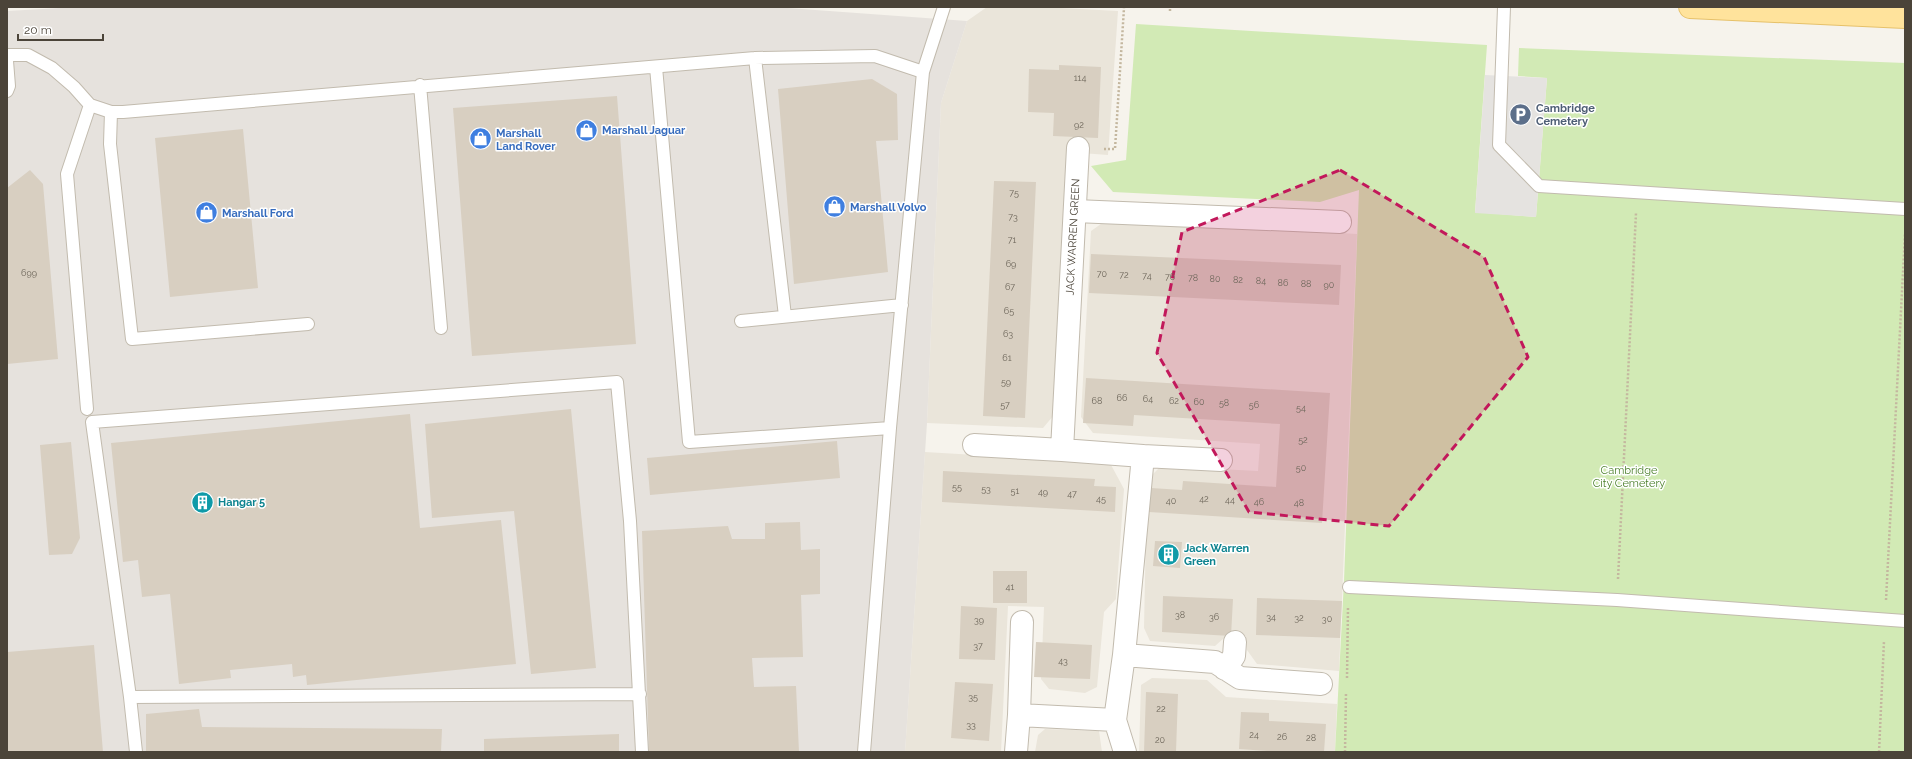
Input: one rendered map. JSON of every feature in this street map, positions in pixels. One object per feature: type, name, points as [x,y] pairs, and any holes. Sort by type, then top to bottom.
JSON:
[{"type":"main road","points":[[1690,7],[1895,13]]},
{"type":"street","name":"JACK WARREN GREEN","points":[[1062,450],[1078,148]]},
{"type":"street","points":[[1075,211],[1340,222]]},
{"type":"street","points":[[974,444],[1221,460]]},
{"type":"street","points":[[1125,752],[1115,720],[1124,655],[1143,456]]},
{"type":"street","points":[[1016,752],[1019,715],[1022,622]]},
{"type":"street","points":[[1225,669],[1234,656],[1235,642]]},
{"type":"street","points":[[1124,655],[1215,662],[1240,678],[1321,684]]},
{"type":"street","points":[[1019,715],[1115,720]]},
{"type":"lane","points":[[864,752],[890,428],[923,72],[944,7]]},
{"type":"lane","points":[[1504,7],[1499,145],[1539,186],[1905,208]]},
{"type":"lane","points":[[7,55],[28,56],[52,68],[74,87],[90,104],[111,112],[754,58],[875,56],[923,72]]},
{"type":"lane","points":[[754,58],[785,316]]},
{"type":"lane","points":[[7,61],[9,86],[7,91]]},
{"type":"lane","points":[[656,66],[689,442],[890,428]]},
{"type":"lane","points":[[420,85],[441,328]]},
{"type":"lane","points":[[87,409],[67,174],[90,104]]},
{"type":"lane","points":[[111,112],[110,144],[132,339],[308,324]]},
{"type":"lane","points":[[741,321],[902,305]]},
{"type":"lane","points":[[136,752],[130,697],[92,422],[617,382],[630,520],[642,752]]},
{"type":"lane","points":[[1349,588],[1617,600],[1905,621]]},
{"type":"lane","points":[[130,697],[640,694]]},
{"type":"path","points":[[1078,148],[1115,149],[1124,8]]},
{"type":"path","points":[[1617,600],[1637,192]]},
{"type":"path","points":[[1879,752],[1905,234]]},
{"type":"path","points":[[1347,682],[1349,588]]},
{"type":"path","points":[[1345,752],[1346,689]]},
{"type":"highlighted area","points":[[1340,170],[1484,257],[1528,357],[1389,526],[1249,512],[1157,353],[1182,232]]},
{"type":"shaded area","points":[[78,7],[774,7],[967,21],[941,103],[927,423],[905,752],[7,752],[7,11]]},
{"type":"shaded area","points":[[987,7],[1042,7],[1118,11],[1108,155],[1068,152],[1059,409],[1043,428],[927,423],[941,103],[967,21]]},
{"type":"shaded area","points":[[1485,75],[1547,78],[1536,217],[1475,213]]},
{"type":"shaded area","points":[[1108,219],[1357,234],[1339,671],[1257,664],[1247,650],[1246,636],[1224,638],[1215,646],[1150,641],[1144,628],[1147,480],[1161,466],[1258,471],[1260,444],[1093,433],[1081,417],[1091,231]]},
{"type":"shaded area","points":[[925,452],[1110,463],[1124,489],[1116,599],[1104,612],[1097,687],[1085,693],[1049,689],[1041,679],[1044,607],[1008,606],[1001,752],[905,752]]},
{"type":"shaded area","points":[[1152,678],[1207,680],[1226,697],[1337,704],[1335,752],[1139,752],[1141,685]]},
{"type":"shaded area","points":[[1045,729],[1099,731],[1102,752],[1035,752],[1038,735]]},
{"type":"green space","name":"Cambridge City Cemetery","points":[[1136,24],[1487,45],[1475,212],[1536,217],[1547,78],[1518,76],[1519,48],[1905,63],[1905,752],[1335,752],[1344,581],[1359,190],[1320,202],[1113,192],[1091,166],[1126,160]]},
{"type":"building","points":[[1059,65],[1101,67],[1098,138],[1053,136],[1054,113],[1028,112],[1029,69],[1059,70]]},
{"type":"building","name":"Marshall Volvo","points":[[872,79],[897,94],[898,140],[876,141],[888,272],[794,284],[778,89]]},
{"type":"building","points":[[617,96],[636,344],[472,356],[453,108]]},
{"type":"building","name":"Marshall Ford","points":[[243,129],[258,288],[170,297],[155,138]]},
{"type":"building","points":[[30,170],[43,184],[58,359],[7,364],[7,188]]},
{"type":"building","points":[[994,181],[1036,182],[1025,418],[983,416]]},
{"type":"building","points":[[1091,254],[1341,265],[1339,305],[1089,293]]},
{"type":"building","points":[[1086,378],[1330,393],[1322,523],[1149,512],[1151,488],[1182,490],[1183,481],[1276,487],[1280,424],[1134,415],[1133,426],[1083,423]]},
{"type":"building","points":[[571,409],[596,668],[531,674],[514,511],[432,518],[425,424]]},
{"type":"building","points":[[410,414],[420,528],[501,520],[516,664],[307,685],[306,675],[293,677],[292,664],[230,670],[231,678],[179,684],[170,594],[142,597],[138,560],[123,562],[111,443]]},
{"type":"building","points":[[837,441],[840,478],[650,495],[647,458]]},
{"type":"building","points":[[71,442],[80,538],[72,554],[49,555],[40,445]]},
{"type":"building","points":[[943,471],[1095,479],[1094,486],[1116,487],[1115,512],[942,502]]},
{"type":"building","points":[[800,522],[801,550],[820,549],[820,594],[801,595],[803,657],[752,658],[754,687],[796,686],[799,752],[649,752],[642,531],[728,526],[732,539],[765,539],[765,523]]},
{"type":"building","name":"Jack Warren Green","points":[[1155,541],[1182,542],[1180,568],[1153,566]]},
{"type":"building","points":[[993,571],[1027,571],[1027,603],[993,603]]},
{"type":"building","points":[[1163,596],[1233,599],[1231,636],[1162,632]]},
{"type":"building","points":[[1257,598],[1342,601],[1340,638],[1256,635]]},
{"type":"building","points":[[961,606],[997,608],[995,660],[959,659]]},
{"type":"building","points":[[1036,642],[1092,645],[1090,679],[1034,677]]},
{"type":"building","points":[[94,645],[103,752],[7,752],[7,652]]},
{"type":"building","points":[[955,682],[993,684],[989,741],[951,738]]},
{"type":"building","points":[[1146,692],[1178,694],[1176,752],[1144,752]]},
{"type":"building","points":[[199,709],[202,727],[442,729],[441,752],[146,752],[146,714]]},
{"type":"building","points":[[1241,712],[1269,713],[1269,721],[1326,724],[1324,752],[1267,752],[1239,749]]},
{"type":"building","points":[[619,734],[619,752],[484,752],[484,739]]},
{"type":"place","name":"Cambridge Cemetery","points":[[1520,114]]},
{"type":"place","name":"Marshall Jaguar","points":[[587,130]]},
{"type":"place","name":"Marshall Land Rover","points":[[480,139]]},
{"type":"place","name":"Marshall Volvo","points":[[835,207]]},
{"type":"place","name":"Marshall Ford","points":[[207,213]]},
{"type":"place","name":"Hangar 5","points":[[203,502]]},
{"type":"place","name":"Jack Warren Green","points":[[1168,554]]}]
